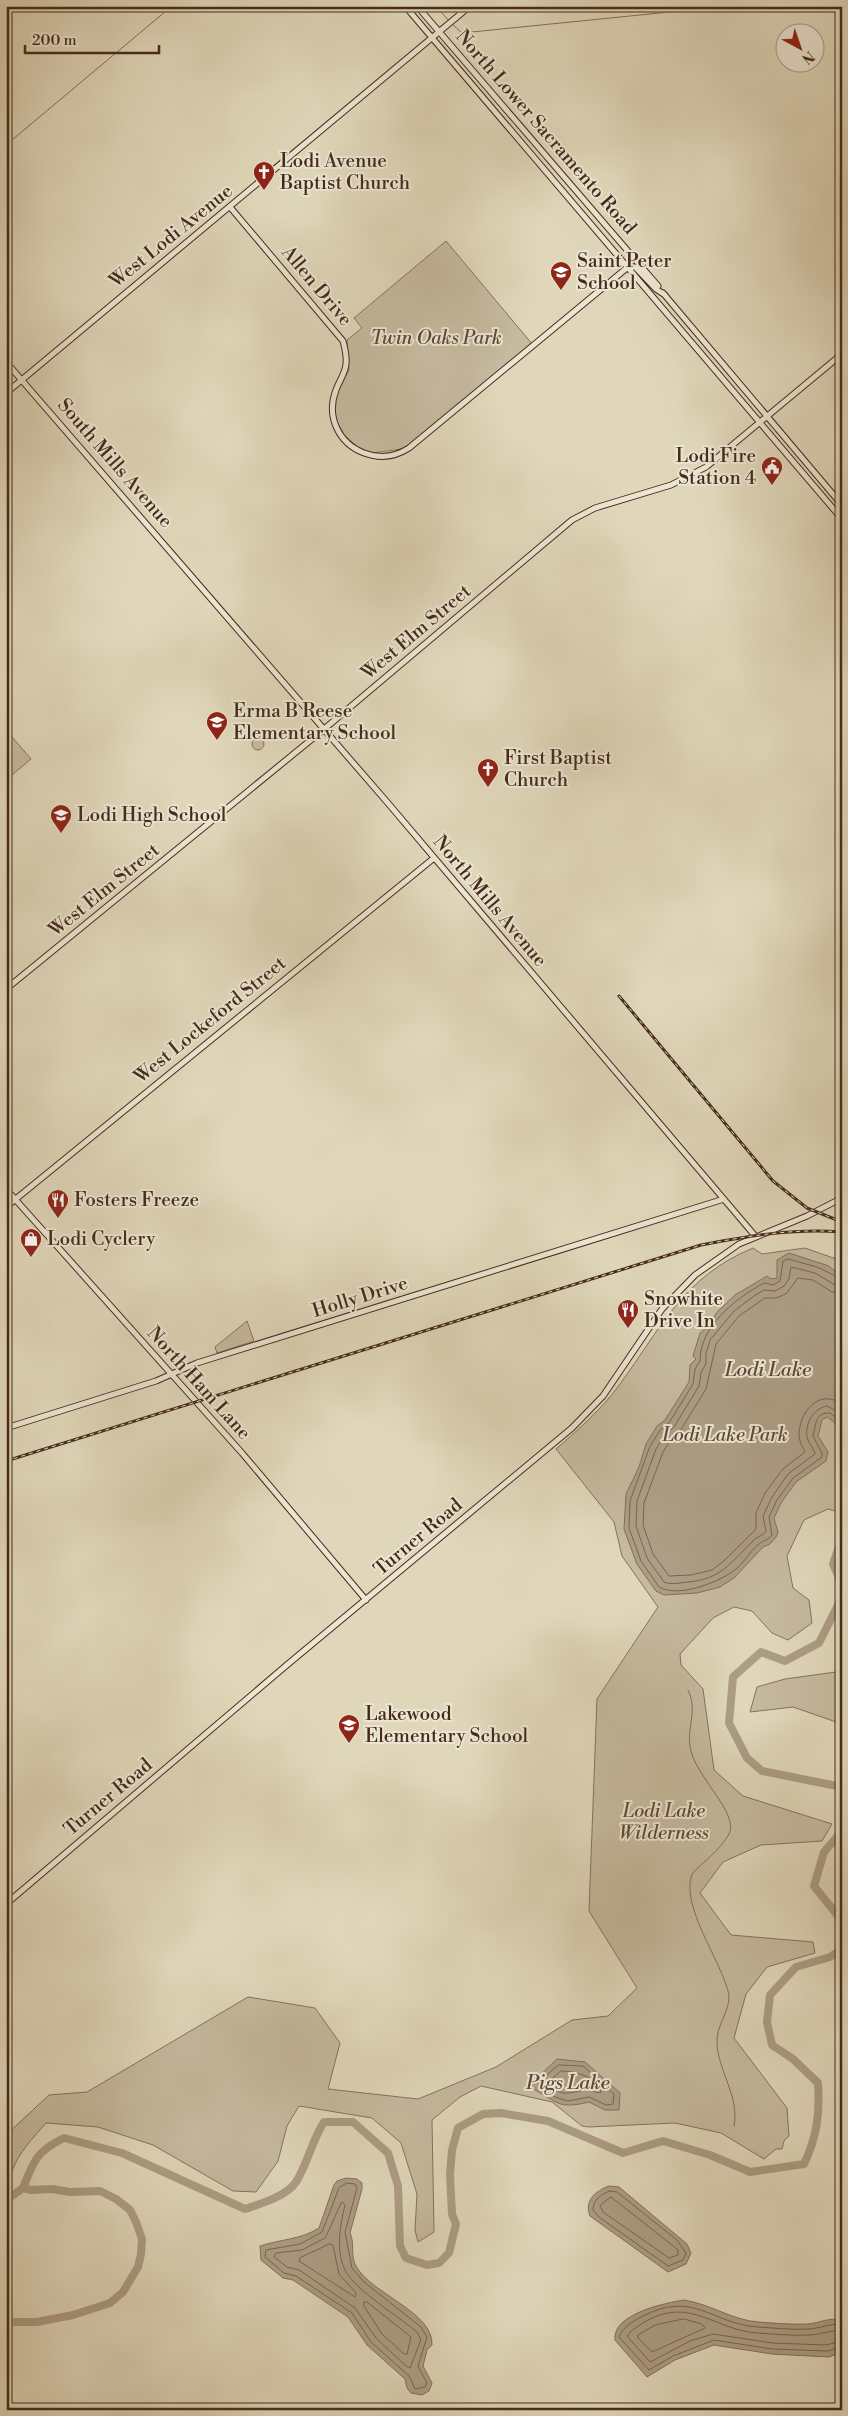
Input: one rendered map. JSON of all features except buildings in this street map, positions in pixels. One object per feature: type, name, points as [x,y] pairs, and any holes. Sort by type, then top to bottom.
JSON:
[{"type":"street","name":"North Lower Sacramento Road","points":[[405,6],[842,519]]},
{"type":"street","name":"North Lower Sacramento Road","points":[[417,6],[547,156],[842,505]]},
{"type":"street","name":"West Lodi Avenue","points":[[6,393],[470,6]]},
{"type":"street","points":[[528,149],[539,158],[547,156]]},
{"type":"street","name":"Allen Drive","points":[[230,207],[343,341],[346,363],[336,389],[332,410],[334,421],[342,438],[358,451],[379,457],[398,454],[409,448],[628,267]]},
{"type":"street","points":[[628,267],[635,267],[656,289],[665,295]]},
{"type":"street","name":"West Elm Street","points":[[6,989],[323,730],[572,520],[595,508],[683,480],[706,466],[842,354]]},
{"type":"street","name":"South Mills Avenue","points":[[6,362],[199,585]]},
{"type":"street","name":"North Mills Avenue","points":[[199,585],[756,1237]]},
{"type":"street","name":"West Lockeford Street","points":[[6,1207],[434,858]]},
{"type":"street","name":"North Ham Lane","points":[[6,1189],[171,1376],[242,1453],[366,1600]]},
{"type":"street","name":"Turner Road","points":[[6,1904],[580,1420],[609,1388],[654,1320],[678,1291],[724,1253],[756,1237],[808,1216],[842,1198]]},
{"type":"street","name":"Holly Drive","points":[[6,1428],[171,1376],[197,1363],[724,1199]]},
{"type":"green space","name":"Twin Oaks Park","points":[[446,241],[533,345],[409,448],[365,454],[336,428],[333,399],[349,370],[347,340],[362,328],[354,318]]},
{"type":"green space","points":[[6,730],[31,759],[6,780]]},
{"type":"green space","points":[[258,738],[264,744],[258,750],[252,744]]},
{"type":"green space","name":"Lodi Lake Park","points":[[753,1248],[762,1254],[805,1248],[842,1261],[842,1513],[828,1509],[804,1520],[787,1556],[793,1588],[809,1600],[812,1623],[788,1640],[772,1633],[752,1611],[734,1607],[713,1618],[680,1654],[681,1665],[703,1689],[714,1770],[743,1796],[832,1824],[822,1841],[761,1845],[723,1862],[700,1893],[731,1935],[813,1942],[815,1953],[767,1967],[746,1994],[734,2038],[787,2108],[789,2136],[784,2141],[782,2149],[776,2149],[764,2159],[721,2133],[675,2123],[582,2126],[552,2102],[481,2086],[460,2097],[432,2120],[434,2232],[418,2242],[415,2230],[417,2194],[401,2143],[372,2118],[299,2106],[287,2126],[278,2161],[256,2192],[233,2191],[153,2145],[98,2127],[46,2123],[18,2158],[6,2190],[6,2135],[49,2095],[87,2092],[248,1997],[315,2008],[340,2043],[328,2089],[418,2099],[496,2067],[572,2020],[608,2016],[637,1988],[589,1911],[597,1699],[658,1607],[622,1556],[614,1522],[556,1449],[606,1402],[662,1324],[691,1289],[708,1274],[729,1260]]},
{"type":"green space","points":[[247,1321],[254,1341],[217,1353],[215,1347]]},
{"type":"green space","points":[[842,1664],[842,1724],[793,1707],[750,1712],[757,1687],[785,1679],[836,1672]]},
{"type":"water","name":"Lodi Lake","points":[[789,1253],[829,1266],[842,1277],[842,1435],[834,1422],[827,1417],[822,1420],[818,1436],[828,1452],[826,1461],[796,1482],[781,1503],[774,1518],[778,1532],[776,1537],[770,1544],[763,1547],[734,1578],[720,1587],[697,1593],[664,1595],[656,1591],[637,1564],[624,1529],[626,1494],[639,1467],[646,1444],[657,1426],[665,1420],[689,1382],[690,1365],[696,1359],[693,1356],[700,1333],[709,1325],[717,1312],[735,1295],[767,1276],[771,1279],[777,1278],[777,1260]]},
{"type":"water","name":"Pigs Lake","points":[[557,2059],[585,2062],[620,2093],[619,2110],[605,2110],[589,2102],[563,2105],[531,2088],[534,2081]]},
{"type":"water","points":[[346,2178],[357,2179],[362,2183],[350,2233],[353,2258],[356,2266],[374,2286],[413,2313],[430,2333],[432,2345],[427,2350],[423,2366],[432,2383],[429,2391],[422,2395],[411,2393],[407,2388],[405,2379],[367,2345],[348,2317],[293,2280],[283,2278],[261,2260],[260,2246],[298,2237],[319,2228],[334,2185],[337,2181]]},
{"type":"water","points":[[609,2186],[619,2187],[687,2244],[691,2253],[686,2264],[668,2272],[590,2216],[588,2206],[592,2197]]},
{"type":"water","points":[[684,2300],[748,2321],[802,2324],[833,2319],[842,2320],[842,2352],[829,2357],[772,2354],[714,2345],[675,2360],[647,2377],[615,2340],[616,2331],[622,2323],[641,2311]]},
{"type":"waterway","points":[[6,145],[172,6]]},
{"type":"waterway","points":[[436,6],[449,21]]},
{"type":"waterway","points":[[452,24],[462,33],[729,6]]},
{"type":"waterway","points":[[842,1544],[839,1546],[833,1564],[838,1575],[842,1594]]},
{"type":"waterway","points":[[842,1597],[819,1643],[785,1661],[761,1652],[733,1677],[729,1723],[747,1758],[762,1771],[842,1787]]},
{"type":"waterway","points":[[688,1690],[692,1704],[689,1739],[693,1757],[728,1815],[731,1825],[729,1834],[721,1845],[692,1874],[690,1887],[697,1918],[719,1966],[729,1995],[729,2001],[717,2036],[717,2043],[721,2064],[732,2094],[735,2115],[734,2126]]},
{"type":"waterway","points":[[842,1831],[824,1852],[814,1886],[842,1921]]},
{"type":"waterway","points":[[6,2322],[37,2322],[73,2315],[110,2303],[123,2292],[138,2267],[142,2239],[130,2210],[116,2199],[100,2191],[70,2192],[23,2188],[30,2170],[42,2152],[64,2138],[122,2153],[245,2209],[273,2199],[292,2187],[304,2167],[316,2136],[324,2122],[353,2122],[388,2153],[398,2186],[400,2246],[406,2258],[427,2265],[439,2263],[449,2253],[456,2224],[452,2214],[450,2174],[452,2150],[458,2128],[483,2114],[501,2113],[548,2121],[623,2153],[663,2141],[710,2155],[750,2172],[804,2164],[817,2125],[818,2083],[793,2059],[772,2045],[767,2022],[770,1995],[796,1967],[830,1957],[842,1949]]},
{"type":"waterway","points":[[6,2200],[23,2188]]},
{"type":"railway","points":[[619,996],[773,1181],[807,1208],[842,1222]]},
{"type":"railway","points":[[6,1461],[701,1245],[789,1232],[842,1232]]},
{"type":"place","name":"Lodi Avenue Baptist Church","points":[[264,191]]},
{"type":"place","name":"Saint Peter School","points":[[561,291]]},
{"type":"place","name":"Lodi Fire Station 4","points":[[772,486]]},
{"type":"place","name":"Erma B Reese Elementary School","points":[[217,741]]},
{"type":"place","name":"First Baptist Church","points":[[488,788]]},
{"type":"place","name":"Lodi High School","points":[[61,834]]},
{"type":"place","name":"Fosters Freeze","points":[[58,1219]]},
{"type":"place","name":"Lodi Cyclery","points":[[31,1258]]},
{"type":"place","name":"Snowhite Drive In","points":[[628,1329]]},
{"type":"place","name":"Lakewood Elementary School","points":[[349,1744]]},
{"type":"park label","name":"Lodi Lake Wilderness","points":[[664,1822]]}]
